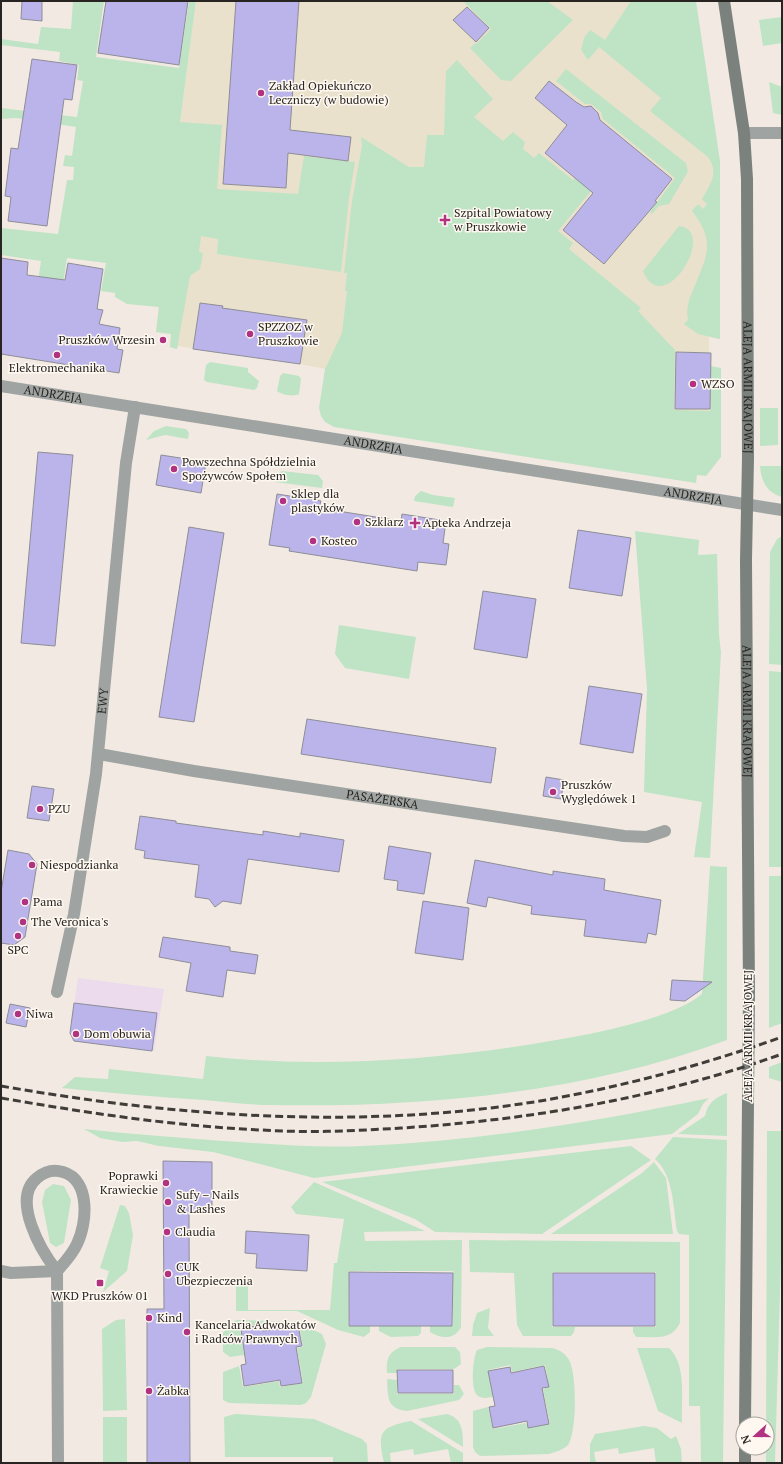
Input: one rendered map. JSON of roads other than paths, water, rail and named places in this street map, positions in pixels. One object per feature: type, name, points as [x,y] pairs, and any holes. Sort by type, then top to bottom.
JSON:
[{"type":"street","name":"ALEJA ARMII KRAJOWEJ","points":[[724,1],[744,133],[747,179],[746,504],[749,994],[745,1416]]},
{"type":"street","points":[[744,133],[782,133]]},
{"type":"street","name":"ANDRZEJA","points":[[1,386],[782,510]]},
{"type":"street","name":"EWY","points":[[57,992],[74,914],[99,754],[126,463],[135,407]]},
{"type":"street","name":"PASAŻERSKA","points":[[99,754],[194,771],[624,836],[647,837],[665,831]]},
{"type":"street","points":[[57,1271],[72,1253],[79,1240],[85,1201],[80,1188],[70,1177],[64,1172],[51,1171],[44,1173],[33,1181],[27,1195],[27,1204],[37,1239],[44,1254],[57,1271],[58,1463]]},
{"type":"street","points":[[1,1271],[57,1271]]},
{"type":"railway","points":[[1,1086],[135,1106],[202,1112],[270,1116],[337,1117],[405,1115],[472,1110],[540,1101],[601,1089],[692,1066],[782,1037]]},
{"type":"railway","points":[[1,1098],[131,1118],[228,1128],[279,1131],[383,1129],[498,1119],[546,1113],[594,1104],[641,1095],[689,1083],[782,1054]]},
{"type":"place","name":"Zakład Opiekuńczo Leczniczy (w budowie)","points":[[261,93]]},
{"type":"place","name":"Szpital Powiatowy w Pruszkowie","points":[[445,220]]},
{"type":"place","name":"SPZZOZ w Pruszkowie","points":[[250,334]]},
{"type":"place","name":"Pruszków Wrzesin","points":[[163,340]]},
{"type":"place","name":"Elektromechanika","points":[[57,355]]},
{"type":"place","name":"WZSO","points":[[693,384]]},
{"type":"place","name":"Powszechna Spółdzielnia Spożywców Społem","points":[[174,469]]},
{"type":"place","name":"Sklep dla plastyków","points":[[283,501]]},
{"type":"place","name":"Szklarz","points":[[357,522]]},
{"type":"place","name":"Apteka Andrzeja","points":[[415,523]]},
{"type":"place","name":"Kosteo","points":[[313,541]]},
{"type":"place","name":"Pruszków Wyględówek 1","points":[[553,792]]},
{"type":"place","name":"PZU","points":[[40,809]]},
{"type":"place","name":"Niespodzianka","points":[[32,865]]},
{"type":"place","name":"Pama","points":[[25,902]]},
{"type":"place","name":"The Veronica's","points":[[23,922]]},
{"type":"place","name":"SPC","points":[[18,936]]},
{"type":"place","name":"Niwa","points":[[18,1014]]},
{"type":"place","name":"Dom obuwia","points":[[76,1034]]},
{"type":"place","name":"Poprawki Krawieckie","points":[[166,1183]]},
{"type":"place","name":"Sufy – Nails & Lashes","points":[[168,1202]]},
{"type":"place","name":"Claudia","points":[[167,1232]]},
{"type":"place","name":"CUK Ubezpieczenia","points":[[168,1274]]},
{"type":"place","name":"WKD Pruszków 01","points":[[100,1283]]},
{"type":"place","name":"Kind","points":[[149,1318]]},
{"type":"place","name":"Kancelaria Adwokatów i Radców Prawnych","points":[[187,1332]]},
{"type":"place","name":"Żabka","points":[[149,1391]]}]
